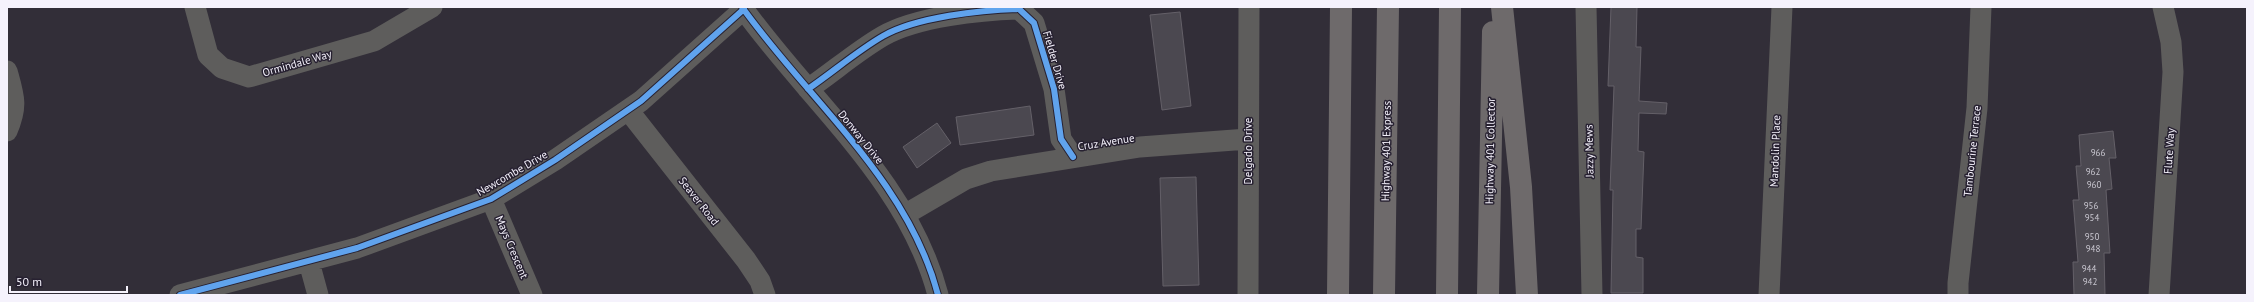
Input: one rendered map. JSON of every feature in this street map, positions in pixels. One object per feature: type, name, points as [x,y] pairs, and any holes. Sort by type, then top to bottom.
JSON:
[{"type":"highway","points":[[1338,295],[1341,7]]},
{"type":"highway","name":"Highway 401 Express","points":[[1384,295],[1388,7]]},
{"type":"highway","points":[[1447,295],[1450,7]]},
{"type":"highway","name":"Highway 401 Collector","points":[[1488,295],[1494,7]]},
{"type":"highway","points":[[1502,7],[1521,187],[1526,295]]},
{"type":"street","name":"Ormindale Way","points":[[195,7],[208,55],[222,68],[249,77],[374,41],[432,7]]},
{"type":"street","name":"Delgado Drive","points":[[1248,295],[1249,7]]},
{"type":"street","name":"Jazzy Mews","points":[[1586,7],[1592,295]]},
{"type":"street","name":"Mandolin Place","points":[[1769,295],[1782,7]]},
{"type":"street","name":"Tambourine Terrace","points":[[1958,295],[1958,283],[1977,108],[1981,7]]},
{"type":"street","name":"Flute Way","points":[[2159,295],[2173,72],[2171,42],[2163,7]]},
{"type":"street","name":"Donway Drive","points":[[743,8],[878,174],[906,214],[935,281],[938,295]]},
{"type":"street","name":"Newcombe Drive","points":[[180,295],[357,248],[491,199],[555,160],[641,101],[743,8]]},
{"type":"street","name":"Fielder Drive","points":[[808,89],[883,36],[916,24],[987,10],[1019,9],[1034,23],[1054,89],[1061,140],[1073,158]]},
{"type":"street","points":[[7,71],[14,98],[14,115],[7,131]]},
{"type":"street","name":"Seaver Road","points":[[628,110],[746,260],[760,281],[765,295]]},
{"type":"street","name":"Cruz Avenue","points":[[906,214],[966,179],[990,171],[1140,146],[1248,139]]},
{"type":"street","name":"Mays Crescent","points":[[491,199],[532,295]]},
{"type":"street","points":[[308,262],[318,295]]},
{"type":"building","points":[[1611,7],[1637,7],[1636,47],[1641,47],[1639,101],[1667,103],[1666,114],[1639,113],[1638,151],[1644,152],[1641,229],[1636,229],[1636,257],[1643,258],[1643,293],[1611,293],[1613,190],[1610,190],[1614,86],[1608,86]]},
{"type":"building","points":[[1180,12],[1191,106],[1162,110],[1150,15]]},
{"type":"building","points":[[1030,106],[1034,135],[960,145],[956,117]]},
{"type":"building","points":[[937,123],[951,143],[917,168],[903,147]]},
{"type":"building","points":[[2113,131],[2116,158],[2109,158],[2112,189],[2106,190],[2110,253],[2104,253],[2105,295],[2074,295],[2073,262],[2078,262],[2073,200],[2079,200],[2076,166],[2081,166],[2079,135]]},
{"type":"building","points":[[1196,177],[1199,285],[1163,286],[1160,178]]},
{"type":"cycle path","points":[[742,7],[768,42],[854,143],[880,178],[904,215],[924,253],[938,295]]},
{"type":"cycle path","points":[[180,295],[357,248],[491,199],[555,160],[641,101],[744,9]]},
{"type":"cycle path","points":[[808,89],[864,48],[897,29],[931,19],[949,16],[986,11],[1019,9],[1034,23],[1054,89],[1061,139],[1073,157]]}]
